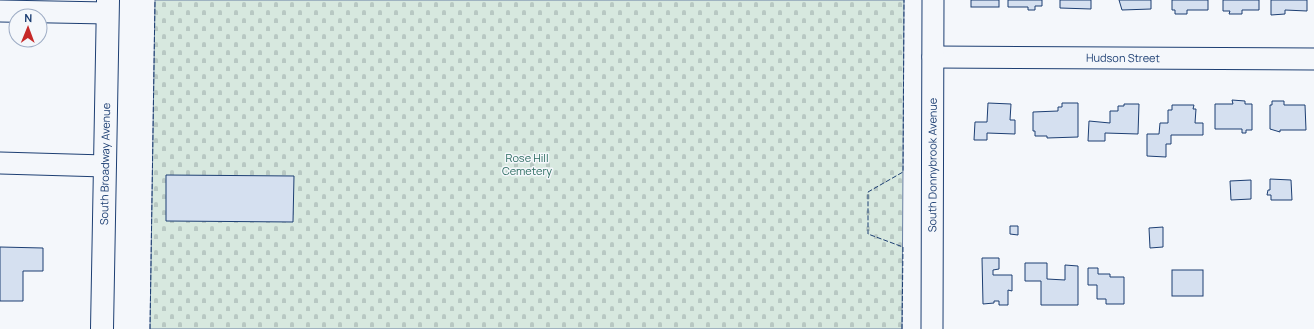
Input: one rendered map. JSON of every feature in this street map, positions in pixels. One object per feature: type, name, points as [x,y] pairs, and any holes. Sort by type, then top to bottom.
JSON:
[{"type":"main road","name":"South Broadway Avenue","points":[[102,329],[108,6]]},
{"type":"street","name":"South Donnybrook Avenue","points":[[932,329],[933,0]]},
{"type":"street","points":[[0,10],[108,6]]},
{"type":"street","name":"Hudson Street","points":[[933,57],[1314,59]]},
{"type":"street","points":[[0,163],[105,166]]},
{"type":"green space","name":"Rose Hill Cemetery","points":[[155,0],[904,0],[902,329],[150,329]]},
{"type":"building","points":[[971,0],[999,0],[999,7],[971,7]]},
{"type":"building","points":[[1008,0],[1042,0],[1042,6],[1035,6],[1035,10],[1028,10],[1028,7],[1008,7]]},
{"type":"building","points":[[1060,0],[1091,0],[1091,9],[1060,8]]},
{"type":"building","points":[[1119,0],[1151,0],[1151,9],[1122,10]]},
{"type":"building","points":[[1172,0],[1208,0],[1208,10],[1187,10],[1187,14],[1175,14],[1175,10],[1172,10]]},
{"type":"building","points":[[1223,0],[1259,0],[1259,10],[1242,10],[1242,14],[1229,14],[1230,11],[1223,11]]},
{"type":"building","points":[[1271,0],[1307,0],[1307,11],[1285,10],[1285,14],[1271,15]]},
{"type":"building","points":[[1232,100],[1245,101],[1245,104],[1252,104],[1252,130],[1246,130],[1246,133],[1242,133],[1242,129],[1215,129],[1215,104],[1233,104]]},
{"type":"building","points":[[1272,101],[1284,101],[1284,105],[1305,105],[1306,130],[1280,130],[1280,132],[1270,129],[1270,105],[1272,105]]},
{"type":"building","points":[[988,103],[1011,104],[1010,120],[1015,120],[1015,134],[987,133],[987,140],[974,140],[975,122],[987,122]]},
{"type":"building","points":[[1062,103],[1078,103],[1078,137],[1047,138],[1047,136],[1035,136],[1035,131],[1033,131],[1033,112],[1058,111],[1058,107],[1062,107]]},
{"type":"building","points":[[1124,104],[1139,104],[1138,134],[1105,133],[1105,141],[1088,141],[1089,121],[1110,123],[1110,111],[1118,111],[1118,106],[1124,106]]},
{"type":"building","points":[[1172,105],[1194,105],[1193,109],[1196,109],[1195,123],[1203,123],[1203,135],[1171,135],[1171,144],[1166,144],[1166,157],[1147,156],[1147,134],[1159,134],[1160,123],[1168,123],[1168,110],[1172,110]]},
{"type":"building","points":[[166,175],[294,176],[293,222],[166,221]]},
{"type":"building","points":[[1270,179],[1291,180],[1292,200],[1271,200],[1271,195],[1267,195],[1268,190],[1270,190]]},
{"type":"building","points":[[1251,180],[1251,199],[1231,200],[1230,181]]},
{"type":"building","points":[[1010,226],[1018,226],[1018,235],[1010,234]]},
{"type":"building","points":[[1163,227],[1163,247],[1150,248],[1149,228]]},
{"type":"building","points":[[0,247],[43,248],[43,271],[23,271],[23,301],[0,301]]},
{"type":"building","points":[[982,258],[999,258],[999,269],[993,270],[993,275],[1012,275],[1012,291],[1008,290],[1008,305],[999,305],[999,301],[983,304]]},
{"type":"building","points":[[1025,263],[1047,263],[1047,279],[1065,280],[1065,265],[1078,266],[1078,305],[1041,305],[1041,281],[1025,281]]},
{"type":"building","points":[[1088,268],[1098,268],[1098,274],[1110,274],[1110,277],[1124,277],[1124,304],[1106,304],[1106,299],[1097,299],[1097,285],[1088,285]]},
{"type":"building","points":[[1172,270],[1203,270],[1203,296],[1172,296]]},
{"type":"fence","points":[[150,329],[155,0]]},
{"type":"fence","points":[[902,329],[903,247],[868,234],[868,192],[903,172],[904,0]]}]
